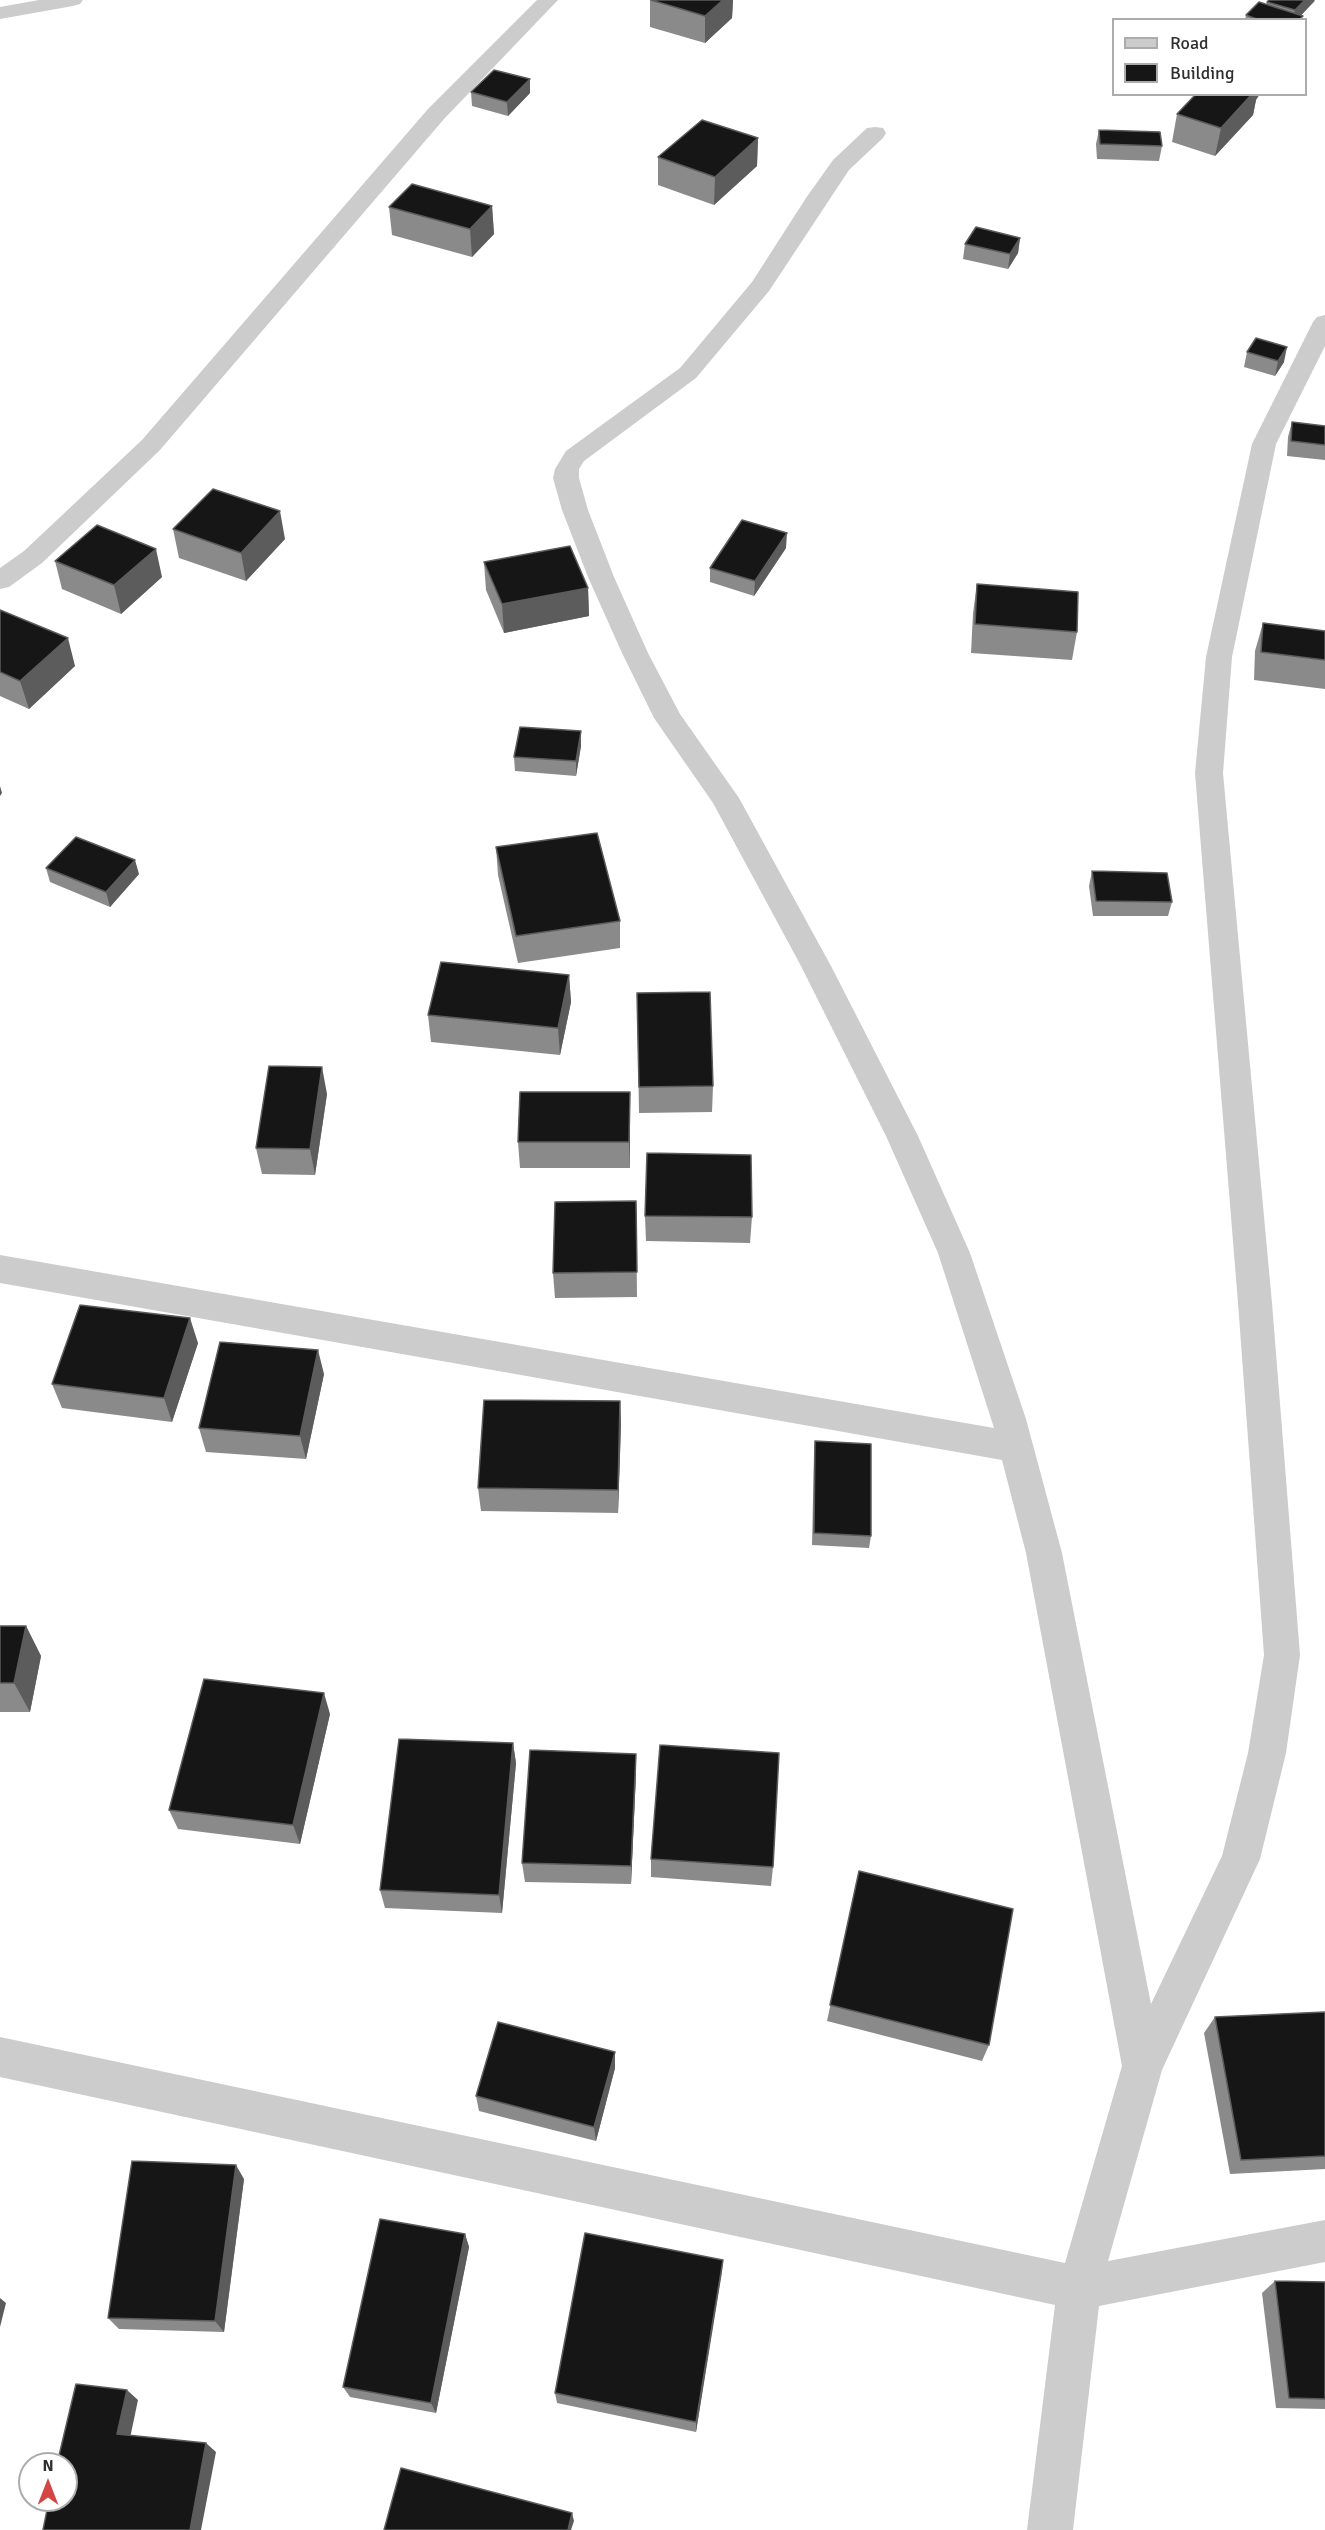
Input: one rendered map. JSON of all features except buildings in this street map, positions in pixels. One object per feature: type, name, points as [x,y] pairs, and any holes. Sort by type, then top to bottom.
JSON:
[{"type":"street","points":[[0,13],[73,0]]},
{"type":"street","points":[[0,581],[33,557],[151,446],[436,114],[548,0]]},
{"type":"street","points":[[875,133],[841,165],[817,198],[762,286],[688,373],[575,456],[567,469],[566,478],[575,510],[601,576],[635,653],[668,718],[725,798],[816,966],[902,1136],[954,1253],[1016,1447],[1044,1553],[1143,2066]]},
{"type":"street","points":[[1050,2530],[1079,2288],[1143,2066],[1241,1859],[1267,1753],[1282,1655],[1254,1291],[1209,773],[1219,657],[1264,444],[1325,322]]},
{"type":"street","points":[[0,1269],[1016,1447]]},
{"type":"street","points":[[0,2057],[1079,2288],[1325,2241]]}]
